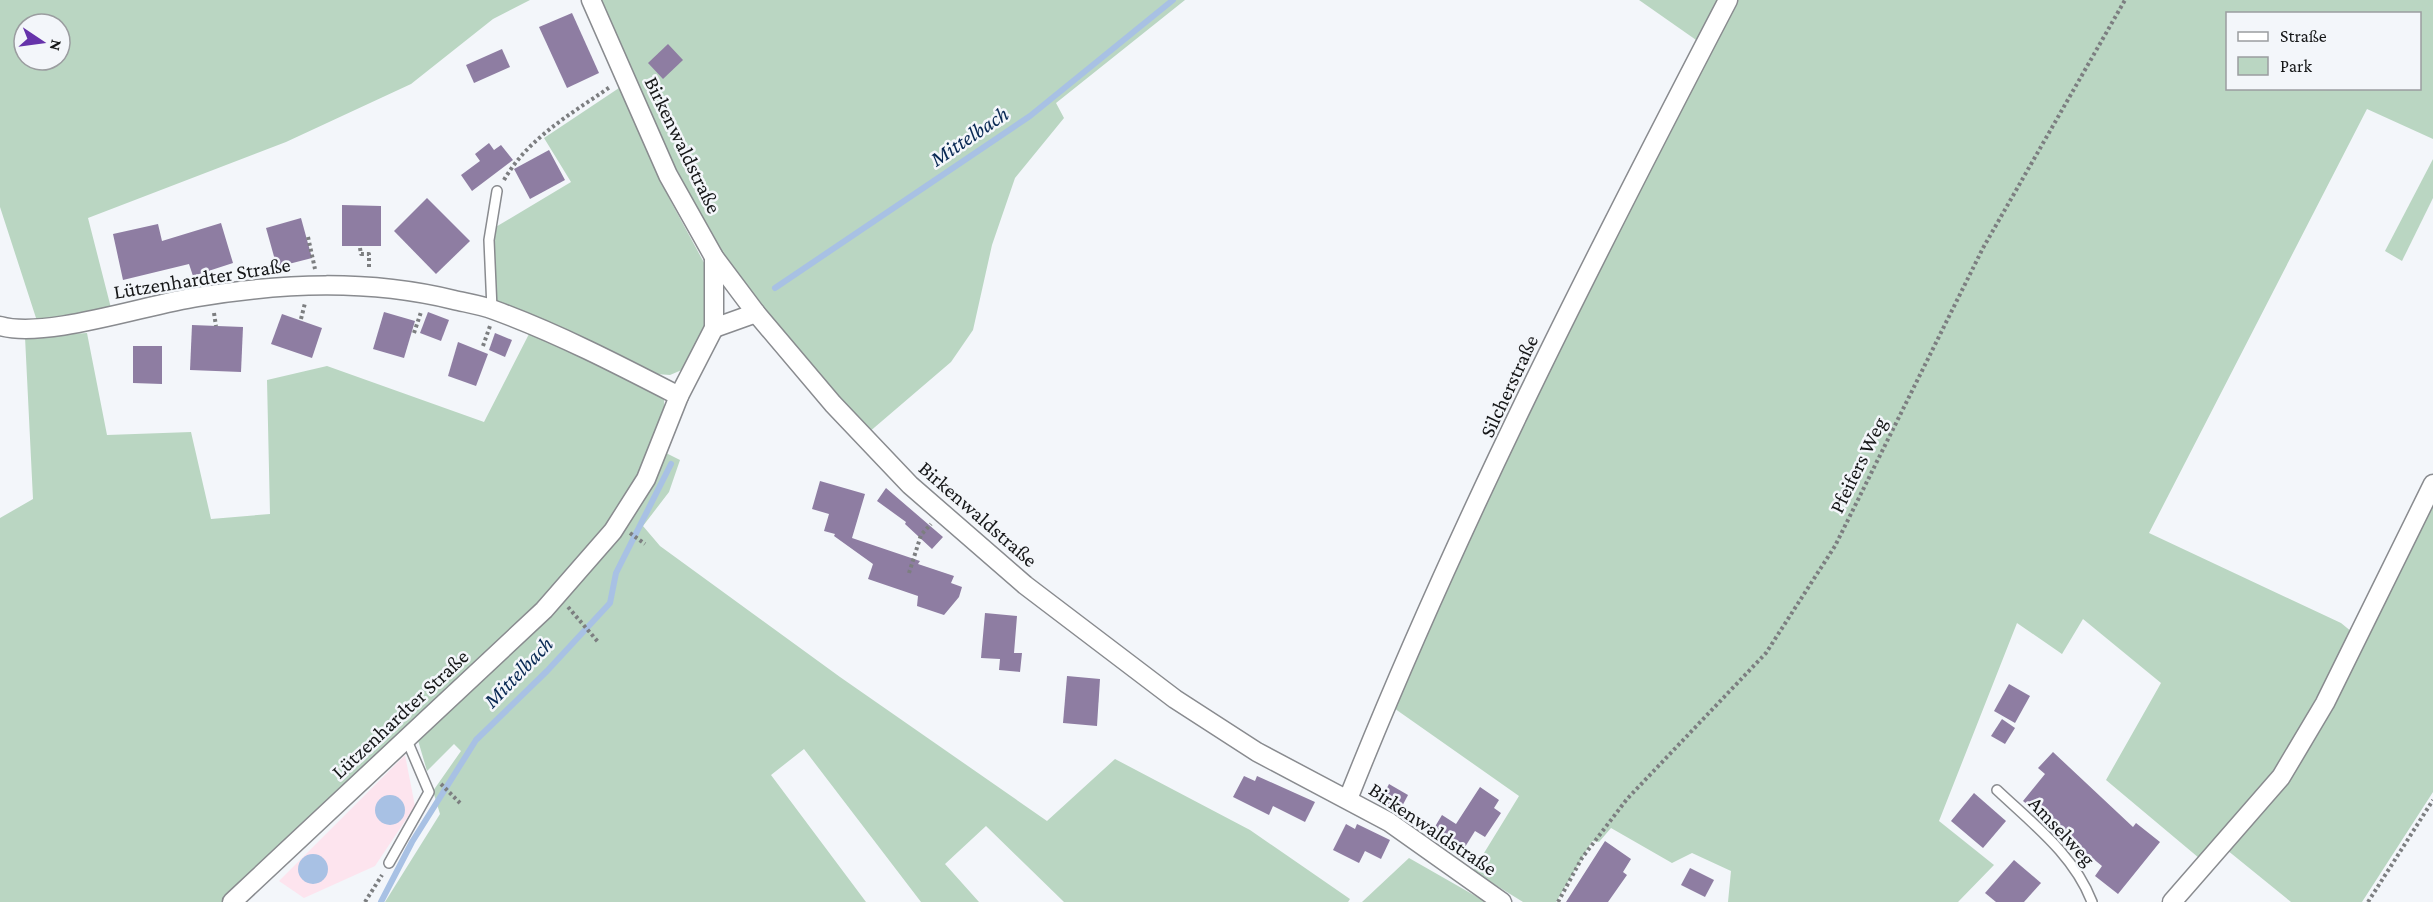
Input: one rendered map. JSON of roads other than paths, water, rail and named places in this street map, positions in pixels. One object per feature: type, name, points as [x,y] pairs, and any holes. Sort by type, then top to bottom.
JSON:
[{"type":"street","name":"Birkenwaldstraße","points":[[591,0],[668,175],[714,257],[756,313],[841,412],[910,485],[1026,585],[1175,699],[1257,752],[1389,822],[1491,899]]},
{"type":"street","name":"Silcherstraße","points":[[1348,799],[1398,673],[1579,292],[1728,0]]},
{"type":"street","name":"Lützenhardter Straße","points":[[232,902],[544,610],[613,531],[646,479],[679,396],[714,328],[714,257]]},
{"type":"street","name":"Lützenhardter Straße","points":[[0,326],[36,330],[173,301],[281,285],[370,286],[433,295],[492,309],[551,334],[679,396]]},
{"type":"street","points":[[714,328],[756,313]]},
{"type":"street","points":[[2172,902],[2281,777],[2325,703],[2433,484]]},
{"type":"lane","points":[[492,309],[489,240],[497,191]]},
{"type":"lane","points":[[389,863],[429,792],[406,738]]},
{"type":"lane","name":"Amselweg","points":[[1997,790],[2068,859],[2083,878],[2092,902]]},
{"type":"water","points":[[390,795],[401,799],[405,810],[401,821],[390,825],[379,821],[375,810],[379,799]]},
{"type":"water","points":[[313,854],[324,858],[328,869],[324,880],[313,884],[302,880],[298,869],[302,858]]},
{"type":"waterway","name":"Mittelbach","points":[[775,288],[1030,116],[1173,0]]},
{"type":"waterway","name":"Mittelbach","points":[[381,902],[412,842],[476,740],[547,671],[610,603],[616,573],[671,464]]}]
